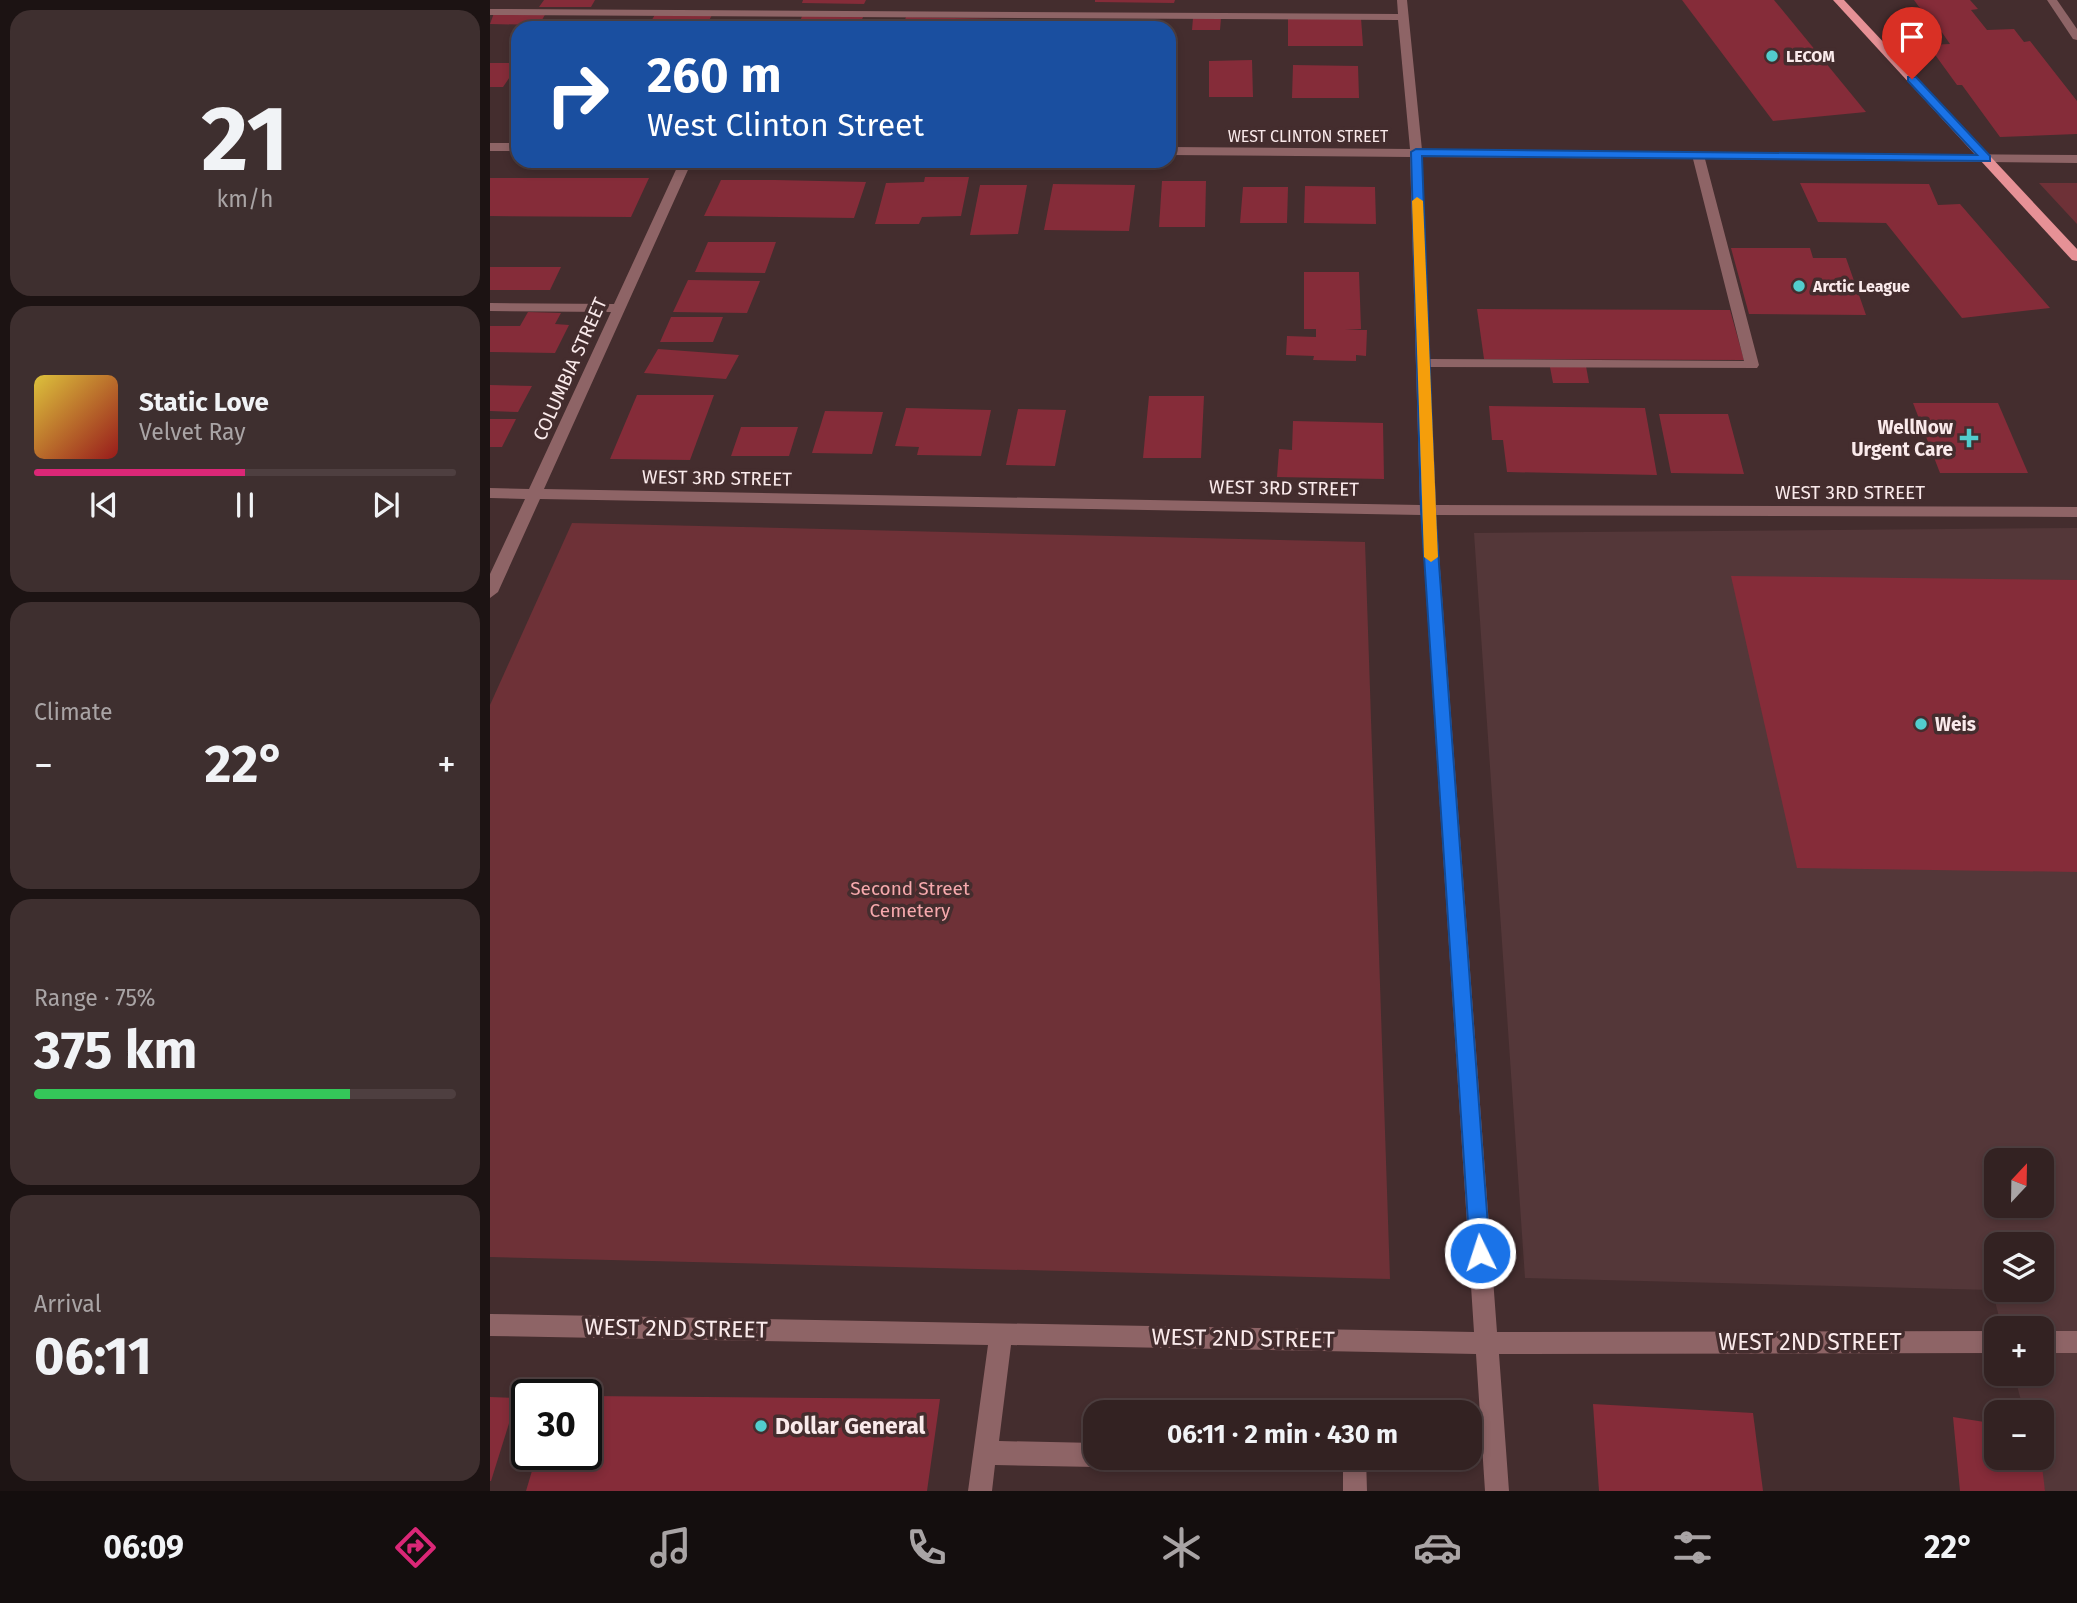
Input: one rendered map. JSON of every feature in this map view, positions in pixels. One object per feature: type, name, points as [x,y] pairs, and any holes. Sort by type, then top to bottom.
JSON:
[{"type":"main road","points":[[1838,0],[2077,257]]},
{"type":"street","points":[[750,21],[761,0]]},
{"type":"street","points":[[1402,0],[1416,152],[1428,510],[1497,1491]]},
{"type":"street","points":[[2052,0],[2077,37]]},
{"type":"street","points":[[490,12],[1402,17]]},
{"type":"street","points":[[490,147],[511,147]]},
{"type":"street","name":"WEST CLINTON STREET","points":[[1176,151],[2077,159]]},
{"type":"street","points":[[1423,363],[1752,365],[1698,155]]},
{"type":"street","name":"COLUMBIA STREET","points":[[490,592],[683,168]]},
{"type":"street","points":[[490,307],[618,308]]},
{"type":"street","name":"WEST 3RD STREET","points":[[490,493],[1428,510],[2077,512]]},
{"type":"street","name":"WEST 2ND STREET","points":[[490,1325],[1486,1343],[1984,1342]]},
{"type":"street","points":[[980,1491],[1001,1334]]},
{"type":"street","points":[[2054,1342],[2077,1342]]},
{"type":"street","points":[[985,1452],[1083,1455]]},
{"type":"street","points":[[1355,1470],[1355,1491]]},
{"type":"shaded area","points":[[2077,528],[2077,1491],[2045,1491],[2040,1470],[2054,1470],[2054,1400],[2021,1400],[2017,1386],[2054,1386],[2054,1316],[1999,1316],[1995,1302],[2054,1302],[2054,1232],[1984,1232],[1984,1290],[1525,1278],[1474,533]]},
{"type":"green space","points":[[2039,183],[2077,183],[2077,224]]},
{"type":"green space","name":"Second Street Cemetery","points":[[572,523],[1365,542],[1390,1279],[490,1257],[490,705]]},
{"type":"building","points":[[544,0],[595,0],[591,7],[539,7]]},
{"type":"building","points":[[803,0],[866,0],[864,4],[802,3]]},
{"type":"building","points":[[1095,0],[1175,0],[1174,3]]},
{"type":"building","name":"LECOM","points":[[1682,0],[1774,0],[1866,112],[1773,121]]},
{"type":"building","points":[[1914,0],[1970,0],[1978,9],[1971,10],[1987,30],[2014,29],[2024,42],[2030,41],[2077,101],[2077,134],[2000,137],[1962,85],[1957,85],[1928,45],[1950,44],[1941,31],[1927,32],[1917,18],[1927,18]]},
{"type":"building","points":[[494,13],[546,13],[541,21],[490,24]]},
{"type":"building","points":[[656,13],[712,15],[709,21],[651,21]]},
{"type":"building","points":[[803,14],[864,15],[861,21],[800,21]]},
{"type":"building","points":[[906,17],[1003,19],[1002,21],[905,21]]},
{"type":"building","points":[[1193,18],[1221,18],[1220,30],[1192,30]]},
{"type":"building","points":[[1288,18],[1361,18],[1363,46],[1288,46]]},
{"type":"building","points":[[1089,19],[1145,20],[1145,21]]},
{"type":"building","points":[[1252,60],[1253,97],[1209,97],[1209,61]]},
{"type":"building","points":[[490,63],[511,63],[511,75],[503,87],[490,87]]},
{"type":"building","points":[[1293,65],[1358,66],[1359,98],[1292,98]]},
{"type":"building","points":[[925,177],[969,177],[961,216],[922,217],[919,224],[875,224],[886,183],[924,182]]},
{"type":"building","points":[[490,178],[649,178],[631,217],[490,216]]},
{"type":"building","points":[[721,180],[866,182],[854,218],[704,216]]},
{"type":"building","points":[[1162,181],[1206,181],[1205,227],[1159,227]]},
{"type":"building","points":[[1800,183],[1929,184],[1938,205],[1960,204],[2050,308],[1962,318],[1886,223],[1818,222]]},
{"type":"building","points":[[1053,184],[1135,185],[1129,231],[1044,230]]},
{"type":"building","points":[[980,185],[1027,185],[1018,234],[970,235]]},
{"type":"building","points":[[1305,186],[1375,187],[1376,224],[1304,223]]},
{"type":"building","points":[[1243,187],[1288,187],[1287,223],[1240,223]]},
{"type":"building","points":[[708,242],[776,242],[765,273],[695,272]]},
{"type":"building","name":"Arctic League","points":[[1731,248],[1810,248],[1813,258],[1846,258],[1866,315],[1749,314]]},
{"type":"building","points":[[490,267],[561,267],[550,290],[490,290]]},
{"type":"building","points":[[1304,272],[1359,272],[1361,329],[1345,330],[1367,330],[1366,356],[1356,355],[1356,361],[1313,360],[1314,356],[1286,355],[1287,336],[1316,337],[1316,329],[1304,329]]},
{"type":"building","points":[[688,280],[760,281],[747,313],[673,312]]},
{"type":"building","points":[[1477,309],[1730,310],[1744,360],[1484,359]]},
{"type":"building","points":[[528,312],[561,313],[555,324],[569,325],[555,353],[490,352],[490,326],[520,326]]},
{"type":"building","points":[[671,317],[723,317],[713,342],[660,342]]},
{"type":"building","points":[[658,349],[739,355],[726,379],[644,373]]},
{"type":"building","points":[[1586,366],[1589,383],[1553,383],[1550,367]]},
{"type":"building","points":[[490,385],[532,386],[518,412],[490,411]]},
{"type":"building","points":[[637,395],[714,395],[690,460],[610,459]]},
{"type":"building","points":[[1149,396],[1204,396],[1201,458],[1143,458]]},
{"type":"building","name":"WellNow Urgent Care","points":[[1913,403],[1998,403],[2028,473],[1940,473]]},
{"type":"building","points":[[1489,406],[1645,408],[1657,475],[1507,472],[1503,440],[1492,440]]},
{"type":"building","points":[[906,408],[991,410],[981,456],[917,455],[919,447],[895,446]]},
{"type":"building","points":[[1018,409],[1066,410],[1055,466],[1006,465]]},
{"type":"building","points":[[825,411],[883,412],[872,454],[812,453]]},
{"type":"building","points":[[1659,414],[1728,414],[1744,474],[1671,473]]},
{"type":"building","points":[[490,419],[516,419],[502,447],[490,447]]},
{"type":"building","points":[[1293,421],[1383,423],[1384,479],[1277,477],[1279,449],[1292,450]]},
{"type":"building","points":[[741,427],[798,427],[789,456],[731,456]]},
{"type":"building","name":"Weis","points":[[1731,576],[2077,580],[2077,872],[1797,868]]},
{"type":"building","name":"Dollar General","points":[[602,1396],[940,1399],[927,1491],[526,1491],[532,1470],[602,1470]]},
{"type":"building","points":[[490,1397],[511,1398],[511,1417],[490,1481]]},
{"type":"building","points":[[1593,1404],[1753,1413],[1763,1491],[1599,1491]]},
{"type":"building","points":[[1953,1417],[1984,1422],[1984,1470],[2042,1470],[2045,1491],[1960,1491]]},
{"type":"slow traffic","points":[[1417,201],[1431,557]]},
{"type":"place","name":"LECOM","points":[[1772,56]]},
{"type":"place","name":"Arctic League","points":[[1799,286]]},
{"type":"place","name":"WellNow Urgent Care","points":[[1969,438]]},
{"type":"place","name":"Weis","points":[[1921,724]]},
{"type":"place","name":"Dollar General","points":[[761,1426]]},
{"type":"route","points":[[1480,1253],[1428,510],[1416,152],[1986,158],[1912,79]]}]
